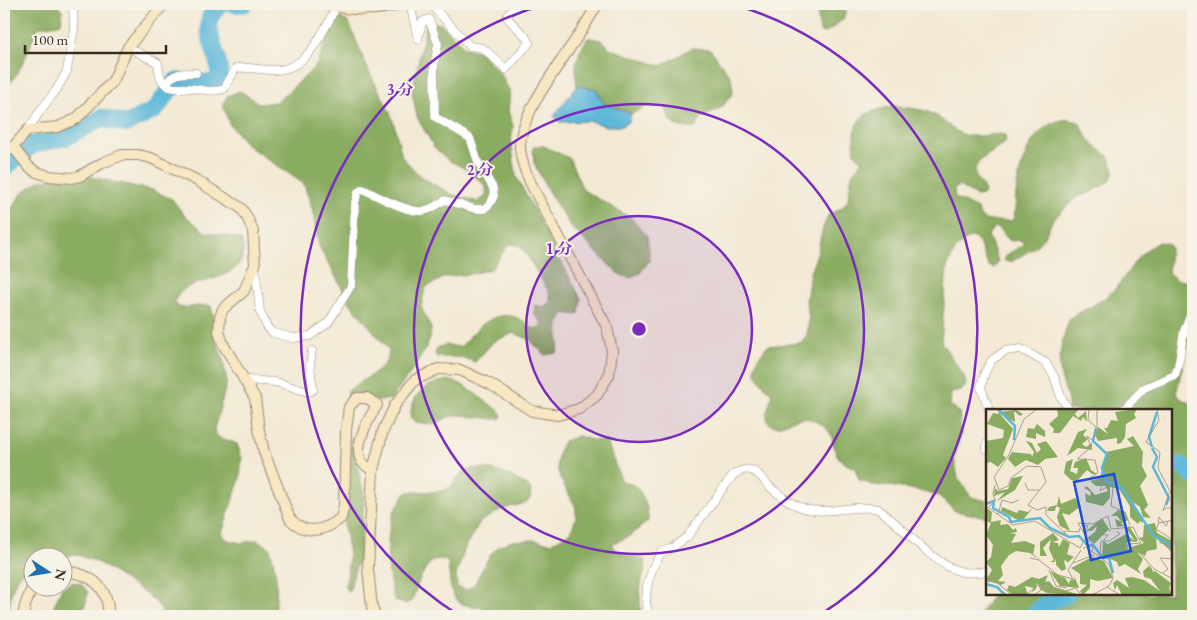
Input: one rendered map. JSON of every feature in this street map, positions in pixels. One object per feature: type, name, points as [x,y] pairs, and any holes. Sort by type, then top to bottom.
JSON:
[{"type":"main road","points":[[164,4],[128,47],[113,81],[76,119],[58,127],[28,130],[15,149],[29,167],[36,172],[49,176],[71,178],[80,176],[102,162],[122,155],[138,155],[151,158],[196,180],[241,208],[248,217],[253,231],[255,265],[244,291],[223,309],[219,331],[223,344],[255,398],[258,430],[264,452],[290,519],[297,526],[306,530],[324,528],[341,518],[344,506],[346,430],[349,407],[357,398],[367,398],[377,405],[395,406]]},
{"type":"main road","points":[[324,4],[366,10],[400,4]]},
{"type":"main road","points":[[375,616],[372,607],[368,569],[373,470],[383,431],[395,406],[415,380],[438,369],[460,370],[490,384],[532,411],[558,415],[579,409],[597,395],[609,375],[612,351],[607,328],[533,188],[523,167],[520,148],[523,127],[533,106],[586,25],[597,4]]},
{"type":"main road","points":[[373,470],[362,462],[359,454],[360,439],[377,405]]},
{"type":"main road","points":[[72,573],[82,574],[93,579],[101,586],[109,609],[108,616]]},
{"type":"main road","points":[[23,616],[28,598]]},
{"type":"street","points":[[28,130],[57,89],[67,71],[74,29],[73,4]]},
{"type":"street","points":[[255,265],[260,312],[267,328],[273,333],[293,338],[310,336],[328,323],[351,286],[355,203],[358,192],[363,189],[391,203],[423,211],[445,200],[475,210],[484,209],[490,204],[494,196],[492,188],[478,162],[470,138],[435,118],[434,66],[438,44],[429,19],[422,22],[418,39],[410,4]]},
{"type":"street","points":[[430,4],[470,46],[482,48],[506,69],[529,43],[528,38],[507,17],[510,10],[518,6],[533,4]]},
{"type":"street","points":[[128,47],[158,63],[160,75],[166,84],[177,89],[189,88],[216,92],[224,89],[236,68],[276,70],[289,68],[302,60],[312,50],[336,7]]},
{"type":"street","points":[[166,84],[172,76],[181,73],[196,73]]},
{"type":"street","points":[[4,156],[15,149]]},
{"type":"street","points":[[1124,409],[1144,388],[1175,375],[1184,331],[1193,307]]},
{"type":"street","points":[[988,409],[981,387],[985,372],[992,360],[1005,350],[1021,349],[1046,363],[1054,376],[1061,397],[1068,409]]},
{"type":"street","points":[[244,380],[276,382],[308,392],[313,390],[310,365],[312,351]]},
{"type":"street","points":[[650,616],[646,605],[647,586],[653,567],[661,554],[688,537],[733,475],[740,470],[752,469],[771,487],[801,508],[817,510],[868,507],[878,509],[938,560],[955,570],[972,574],[986,571]]},
{"type":"green space","points":[[4,4],[55,4],[62,10],[61,23],[38,28],[16,76],[4,89]]},
{"type":"green space","points":[[816,4],[849,4],[843,19],[826,33],[820,32]]},
{"type":"green space","points":[[341,18],[349,23],[369,72],[393,120],[402,157],[421,177],[453,195],[478,202],[486,196],[486,186],[466,169],[448,160],[434,147],[417,117],[412,92],[426,25],[441,24],[465,48],[480,52],[500,73],[510,92],[508,111],[513,126],[511,143],[516,176],[581,299],[579,313],[576,315],[564,313],[561,317],[557,353],[545,355],[529,339],[514,333],[494,341],[475,362],[460,357],[437,357],[435,354],[437,348],[445,345],[460,347],[483,324],[497,317],[511,316],[518,318],[532,328],[539,329],[542,323],[534,313],[535,305],[543,307],[550,302],[550,294],[519,245],[509,244],[491,269],[445,277],[425,288],[421,307],[431,328],[430,339],[417,364],[391,399],[379,401],[348,397],[348,391],[380,369],[388,357],[389,350],[350,303],[319,246],[312,208],[304,184],[247,145],[230,125],[223,106],[227,96],[240,91],[260,104],[276,102],[318,63],[333,22]]},
{"type":"green space","points":[[588,38],[602,40],[611,49],[661,66],[692,48],[710,49],[731,77],[733,93],[722,107],[701,118],[695,128],[674,124],[669,117],[665,105],[647,106],[631,114],[604,104],[596,89],[577,86],[577,60]]},
{"type":"green space","points":[[895,106],[927,112],[937,116],[955,131],[968,136],[1005,135],[1006,142],[981,160],[975,169],[975,174],[985,191],[982,195],[976,196],[959,186],[954,189],[955,198],[977,209],[981,218],[988,221],[1012,221],[1023,160],[1034,139],[1042,130],[1052,124],[1065,120],[1079,122],[1094,146],[1109,156],[1114,171],[1110,181],[1092,192],[1077,197],[1053,219],[1045,236],[1035,247],[1013,261],[1007,262],[1004,260],[1008,254],[1024,245],[1024,242],[1020,240],[1010,241],[998,228],[994,227],[988,235],[998,261],[994,268],[989,266],[979,242],[972,237],[964,241],[955,250],[947,267],[941,342],[964,376],[966,386],[961,391],[951,393],[950,405],[959,412],[961,434],[954,458],[958,478],[971,497],[986,501],[986,517],[955,511],[939,496],[916,490],[872,485],[859,480],[855,468],[846,464],[836,453],[828,430],[822,425],[803,418],[777,426],[772,425],[767,417],[772,394],[757,376],[755,366],[757,360],[767,346],[801,343],[807,335],[809,318],[806,303],[810,273],[823,228],[828,215],[842,208],[848,200],[852,174],[861,163],[860,158],[855,154],[854,142],[857,125],[866,114]]},
{"type":"green space","points":[[541,145],[569,158],[583,190],[631,218],[647,236],[650,259],[640,273],[629,278],[617,273],[571,227],[550,194],[534,163],[533,147]]},
{"type":"green space","points":[[72,173],[152,190],[172,199],[184,215],[205,232],[237,238],[242,241],[243,253],[239,264],[232,271],[188,287],[179,293],[175,302],[178,307],[211,306],[213,332],[223,358],[227,382],[214,429],[222,440],[237,444],[242,459],[240,478],[222,533],[227,540],[241,543],[257,540],[269,547],[276,581],[276,599],[273,616],[162,616],[162,611],[155,601],[142,591],[97,562],[77,555],[72,555],[72,548],[22,548],[22,573],[11,593],[9,616],[4,616],[4,220],[23,192],[39,181]]},
{"type":"green space","points":[[1159,242],[1170,246],[1168,273],[1177,280],[1193,282],[1193,325],[1176,394],[1183,400],[1193,404],[1193,616],[978,616],[993,595],[1172,595],[1172,409],[1068,409],[1060,368],[1061,346],[1070,318],[1107,296],[1137,259],[1150,247]]},
{"type":"green space","points":[[448,380],[461,384],[498,410],[502,415],[501,418],[494,419],[461,415],[448,417],[436,424],[415,423],[410,417],[417,396],[426,387]]},
{"type":"green space","points":[[353,436],[357,439],[357,465],[364,495],[360,559],[348,591],[345,586],[349,554],[344,526],[351,479],[351,440]]},
{"type":"green space","points":[[579,436],[592,440],[606,441],[623,482],[635,486],[645,502],[648,521],[628,537],[613,543],[613,548],[629,556],[645,560],[646,566],[640,596],[642,616],[489,616],[486,609],[468,606],[458,601],[452,592],[448,562],[441,559],[434,560],[424,571],[412,601],[405,604],[395,601],[390,582],[388,538],[393,515],[405,493],[443,491],[452,486],[463,472],[479,468],[508,475],[531,489],[530,499],[526,503],[502,509],[480,522],[466,545],[456,575],[457,587],[466,590],[474,585],[490,555],[498,547],[511,541],[534,540],[551,543],[570,533],[575,519],[576,508],[559,475],[557,463],[564,441]]},
{"type":"green space","points":[[72,582],[81,584],[88,592],[83,616],[50,616],[57,598],[72,598]]},
{"type":"water","points":[[577,86],[596,89],[604,104],[631,114],[629,121],[622,126],[606,126],[590,121],[559,122],[554,116]]},
{"type":"waterway","points":[[4,168],[32,145],[66,137],[102,118],[126,124],[155,110],[176,81],[217,84],[219,74],[218,63],[209,32],[209,22],[213,13],[221,4]]},
{"type":"waterway","points":[[234,4],[244,4]]},
{"type":"waterway","points":[[1172,464],[1181,466],[1193,475]]},
{"type":"waterway","points":[[1033,616],[1046,603],[1065,595]]}]
